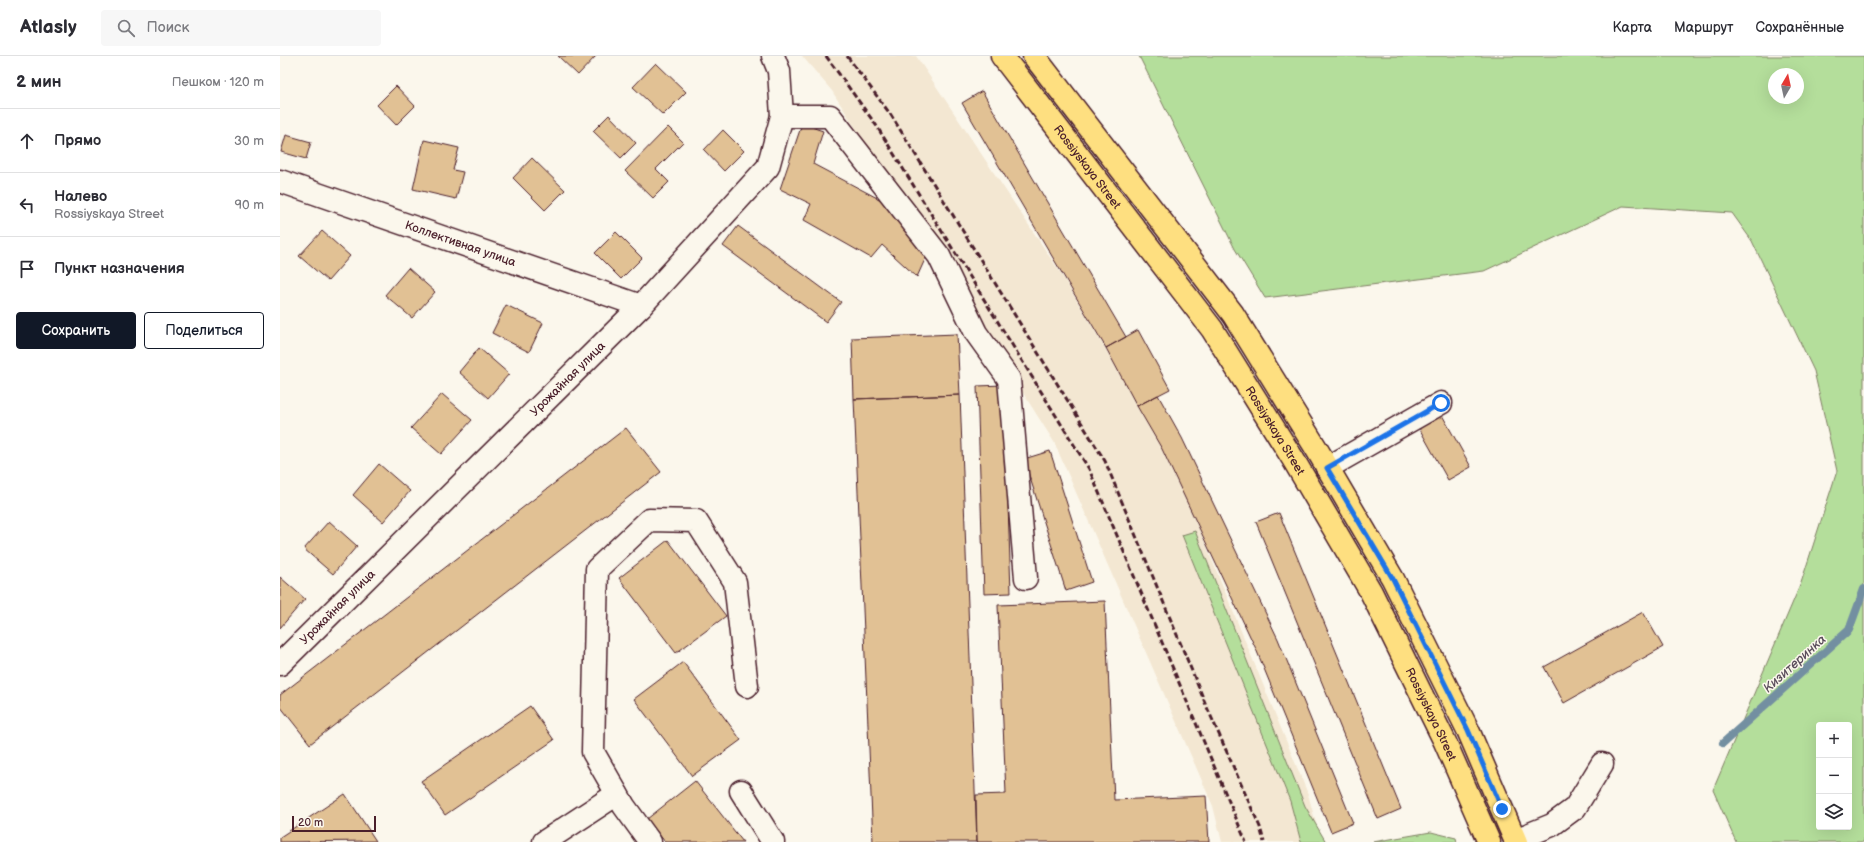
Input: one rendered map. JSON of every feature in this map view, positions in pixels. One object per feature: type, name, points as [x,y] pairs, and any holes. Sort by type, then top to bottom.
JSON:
[{"type":"main road","name":"Rossiyskaya Street","points":[[1002,56],[1208,323],[1297,466],[1371,592],[1445,742],[1489,842]]},
{"type":"main road","name":"Rossiyskaya Street","points":[[1034,56],[1233,314],[1393,579],[1468,730],[1516,841]]},
{"type":"street","name":"Урожайная улица","points":[[280,664],[642,306],[768,167],[782,116],[779,71],[773,56]]},
{"type":"street","points":[[782,116],[830,116],[939,256],[976,333],[1009,379],[1026,578]]},
{"type":"street","name":"Коллективная улица","points":[[283,186],[642,306]]},
{"type":"street","points":[[1327,468],[1441,403]]},
{"type":"street","points":[[650,842],[624,806],[593,752],[597,569],[649,520],[696,521],[735,582],[747,686]]},
{"type":"street","points":[[1516,841],[1552,825],[1575,808],[1602,764]]},
{"type":"street","points":[[741,791],[773,842]]},
{"type":"street","points":[[544,842],[617,794]]},
{"type":"shaded area","points":[[802,56],[916,56],[1062,275],[1171,460],[1308,794],[1321,842],[1222,842],[1213,806],[1054,442],[832,91]]},
{"type":"green space","points":[[1139,56],[1864,56],[1864,842],[1736,842],[1713,790],[1801,583],[1837,471],[1814,371],[1752,241],[1732,213],[1623,206],[1484,271],[1265,298],[1235,249]]},
{"type":"green space","points":[[1195,531],[1305,806],[1326,842],[1301,842],[1290,801],[1182,535]]},
{"type":"green space","points":[[1431,832],[1456,838],[1457,842],[1373,842]]},
{"type":"building","points":[[558,56],[596,56],[578,75]]},
{"type":"building","points":[[656,63],[686,92],[663,115],[633,87]]},
{"type":"building","points":[[396,86],[415,106],[396,125],[377,105]]},
{"type":"building","points":[[982,91],[1126,337],[1106,348],[962,103]]},
{"type":"building","points":[[609,115],[636,143],[621,158],[593,131]]},
{"type":"building","points":[[802,124],[823,131],[813,164],[881,200],[927,255],[917,277],[882,245],[871,258],[804,220],[811,204],[780,189]]},
{"type":"building","points":[[668,127],[683,142],[656,169],[669,182],[653,198],[625,171]]},
{"type":"building","points":[[723,130],[744,151],[724,171],[704,150]]},
{"type":"building","points":[[286,135],[311,142],[306,159],[281,152]]},
{"type":"building","points":[[424,140],[459,148],[453,170],[463,172],[456,199],[413,189]]},
{"type":"building","points":[[532,158],[565,190],[545,210],[513,178]]},
{"type":"building","points":[[738,226],[841,302],[826,322],[723,246]]},
{"type":"building","points":[[322,231],[350,256],[328,281],[299,256]]},
{"type":"building","points":[[616,232],[642,258],[621,279],[595,253]]},
{"type":"building","points":[[408,268],[435,292],[412,318],[385,295]]},
{"type":"building","points":[[506,305],[543,323],[529,352],[492,333]]},
{"type":"building","points":[[1138,330],[1170,389],[1137,406],[1106,348]]},
{"type":"building","points":[[957,334],[960,395],[854,399],[852,338]]},
{"type":"building","points":[[479,348],[509,374],[488,398],[459,372]]},
{"type":"building","points":[[1004,385],[1011,593],[984,594],[977,386]]},
{"type":"building","points":[[442,394],[472,420],[441,454],[411,428]]},
{"type":"building","points":[[960,395],[977,842],[873,842],[854,399]]},
{"type":"building","points":[[1158,395],[1182,438],[1278,639],[1353,823],[1331,832],[1256,649],[1162,449],[1137,406]]},
{"type":"building","points":[[1442,415],[1471,467],[1448,480],[1419,428]]},
{"type":"building","points":[[626,428],[661,472],[310,744],[280,706],[280,695]]},
{"type":"building","points":[[1050,451],[1092,582],[1066,591],[1024,459]]},
{"type":"building","points":[[379,464],[410,491],[383,522],[353,495]]},
{"type":"building","points":[[1279,513],[1401,809],[1378,819],[1256,522]]},
{"type":"building","points":[[329,521],[357,546],[333,574],[304,549]]},
{"type":"building","points":[[668,540],[726,616],[676,653],[619,578]]},
{"type":"building","points":[[280,577],[305,599],[280,628]]},
{"type":"building","points":[[1105,601],[1114,800],[1206,796],[1209,842],[977,842],[976,795],[1006,794],[998,605]]},
{"type":"building","points":[[1643,612],[1663,647],[1564,703],[1544,667]]},
{"type":"building","points":[[683,662],[741,740],[692,776],[634,699]]},
{"type":"building","points":[[530,706],[554,740],[445,815],[421,781]]},
{"type":"building","points":[[695,781],[743,842],[665,842],[647,819]]},
{"type":"building","points":[[345,794],[376,841],[280,842],[280,837]]},
{"type":"waterway","name":"Кизитеринка","points":[[1723,743],[1849,630],[1864,589]]},
{"type":"railway","points":[[826,56],[876,125],[1089,469],[1246,842]]},
{"type":"railway","points":[[847,56],[891,115],[1105,461],[1206,705],[1260,827],[1264,842]]},
{"type":"route","points":[[1441,403],[1327,468],[1393,579],[1468,730],[1502,809]]}]
